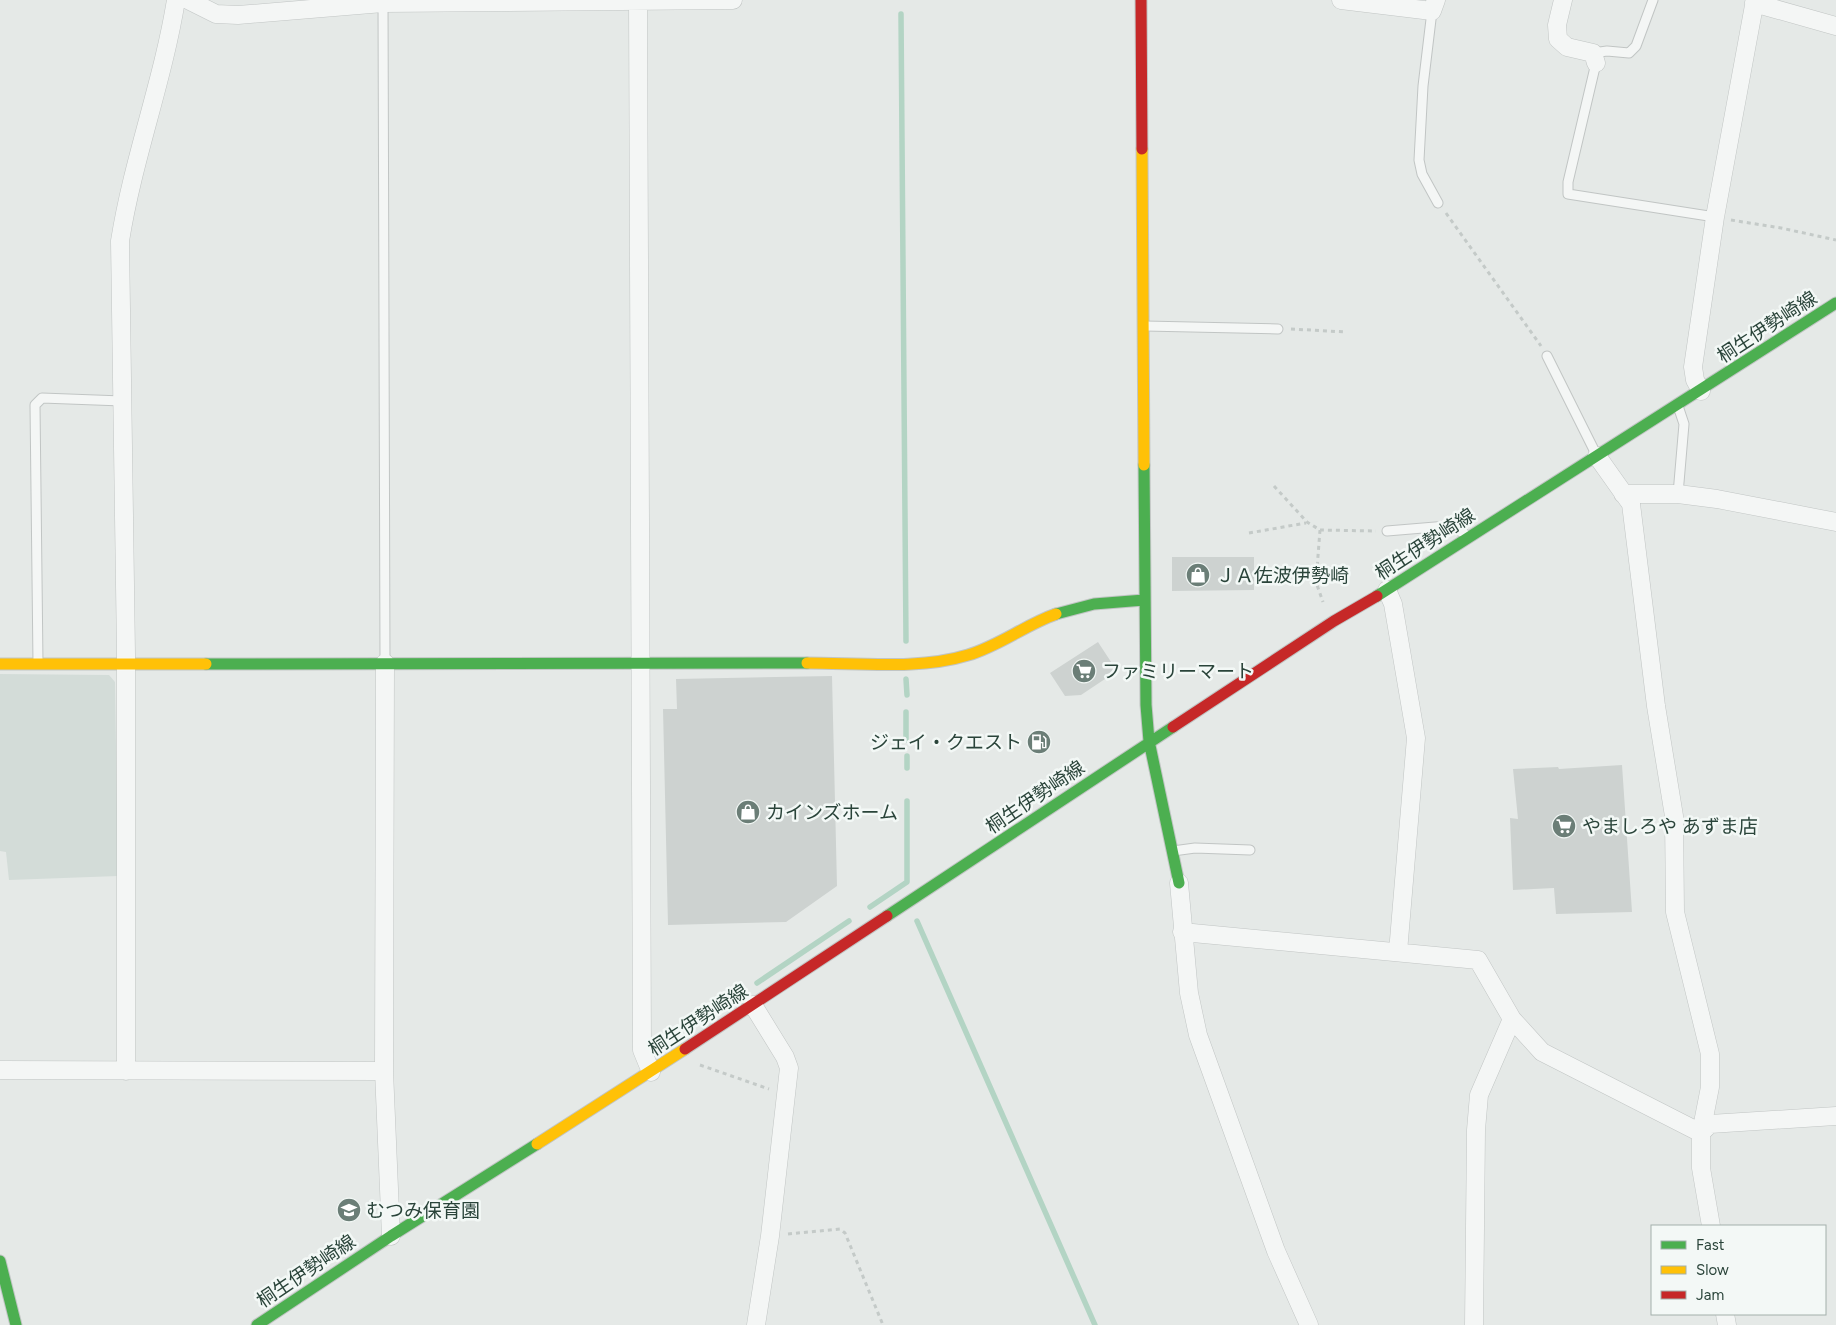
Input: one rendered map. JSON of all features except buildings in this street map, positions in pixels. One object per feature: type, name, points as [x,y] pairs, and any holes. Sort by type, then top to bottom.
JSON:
[{"type":"street","points":[[126,1071],[126,663],[120,241],[126,204],[146,131],[176,0]]},
{"type":"street","points":[[188,0],[216,14],[238,15],[270,6],[383,1],[733,0]]},
{"type":"street","points":[[638,0],[642,1050],[651,1072]]},
{"type":"street","points":[[1141,0],[1144,600],[1148,742],[1179,883],[1189,993],[1198,1035],[1276,1251],[1309,1325]]},
{"type":"street","points":[[1341,0],[1434,5]]},
{"type":"street","points":[[1562,0],[1556,25],[1558,39],[1567,47],[1594,58]]},
{"type":"street","points":[[1700,391],[1695,380],[1693,367],[1715,217],[1754,2],[1836,26]]},
{"type":"street","name":"桐生伊勢崎線","points":[[258,1325],[391,1236],[651,1072],[989,850],[1148,742],[1334,621],[1387,590],[1468,536],[1677,406],[1836,303]]},
{"type":"street","points":[[1597,456],[1631,504],[1656,706],[1674,816],[1675,912],[1710,1054],[1710,1088],[1700,1133],[1701,1168],[1711,1225]]},
{"type":"street","points":[[1623,494],[1678,494],[1717,499],[1836,522]]},
{"type":"street","points":[[1387,590],[1393,604],[1416,738],[1398,952]]},
{"type":"street","points":[[0,664],[641,664],[947,661],[991,646],[1021,630],[1070,609],[1107,601],[1144,600]]},
{"type":"street","points":[[385,663],[384,1071],[391,1236]]},
{"type":"street","points":[[1182,932],[1478,960],[1512,1019],[1542,1052],[1700,1133]]},
{"type":"street","points":[[753,1005],[785,1057],[789,1068],[770,1236],[756,1325]]},
{"type":"street","points":[[1474,1325],[1476,1130],[1479,1095],[1512,1019]]},
{"type":"street","points":[[0,1070],[384,1071]]},
{"type":"street","points":[[1700,1133],[1710,1124],[1836,1116]]},
{"type":"street","points":[[0,1260],[16,1325]]},
{"type":"lane","points":[[1653,0],[1636,46],[1629,53],[1607,51],[1594,58],[1568,182],[1568,194],[1715,217]]},
{"type":"lane","points":[[383,1],[385,663]]},
{"type":"lane","points":[[1434,5],[1423,86],[1419,160],[1422,174],[1438,203]]},
{"type":"lane","points":[[1143,326],[1278,328]]},
{"type":"lane","points":[[1547,356],[1597,456]]},
{"type":"lane","points":[[38,663],[35,404],[42,398],[122,401]]},
{"type":"lane","points":[[1677,406],[1684,424],[1678,494]]},
{"type":"lane","points":[[1387,531],[1447,526],[1458,529],[1468,536]]},
{"type":"lane","points":[[1173,851],[1195,848],[1250,850]]},
{"type":"path","points":[[1438,203],[1547,356]]},
{"type":"path","points":[[1715,217],[1781,228],[1836,240]]},
{"type":"path","points":[[1278,328],[1346,332]]},
{"type":"path","points":[[1274,486],[1307,522],[1320,530],[1387,531]]},
{"type":"path","points":[[1249,534],[1307,522]]},
{"type":"path","points":[[1320,530],[1316,582],[1322,601],[1334,621]]},
{"type":"path","points":[[683,1051],[697,1065],[787,1094]]},
{"type":"path","points":[[770,1236],[840,1229],[844,1233],[883,1325]]},
{"type":"shaded area","points":[[0,674],[109,675],[115,682],[118,876],[9,880],[6,852],[0,851]]},
{"type":"waterway","points":[[901,14],[906,641]]},
{"type":"waterway","points":[[906,679],[907,695]]},
{"type":"waterway","points":[[906,712],[906,740]]},
{"type":"waterway","points":[[907,756],[907,768]]},
{"type":"waterway","points":[[870,907],[907,882],[907,801]]},
{"type":"waterway","points":[[757,983],[849,921]]},
{"type":"waterway","points":[[917,921],[1095,1325]]},
{"type":"waterway","points":[[658,1044],[739,993]]},
{"type":"traffic: fast","points":[[1377,596],[1836,303]]},
{"type":"traffic: fast","points":[[1144,465],[1146,705],[1149,741],[1179,883]]},
{"type":"traffic: fast","points":[[1056,614],[1094,604],[1144,600]]},
{"type":"traffic: fast","points":[[206,664],[807,663]]},
{"type":"traffic: fast","points":[[887,916],[1173,727]]},
{"type":"traffic: fast","points":[[257,1325],[391,1236],[537,1144]]},
{"type":"traffic: fast","points":[[0,1261],[16,1325]]},
{"type":"traffic: slow","points":[[1142,149],[1144,465]]},
{"type":"traffic: slow","points":[[807,663],[889,665],[949,660],[979,651],[1056,614]]},
{"type":"traffic: slow","points":[[0,664],[206,664]]},
{"type":"traffic: slow","points":[[537,1144],[685,1049]]},
{"type":"traffic: jam","points":[[1141,0],[1142,149]]},
{"type":"traffic: jam","points":[[1173,727],[1334,621],[1377,596]]},
{"type":"traffic: jam","points":[[685,1049],[887,916]]},
{"type":"place","name":"ＪＡ佐波伊勢崎","points":[[1198,575]]},
{"type":"place","name":"ファミリーマート","points":[[1084,671]]},
{"type":"place","name":"ジェイ・クエスト","points":[[1039,742]]},
{"type":"place","name":"カインズホーム","points":[[748,812]]},
{"type":"place","name":"やましろや あずま店","points":[[1564,826]]},
{"type":"place","name":"むつみ保育園","points":[[349,1210]]}]
